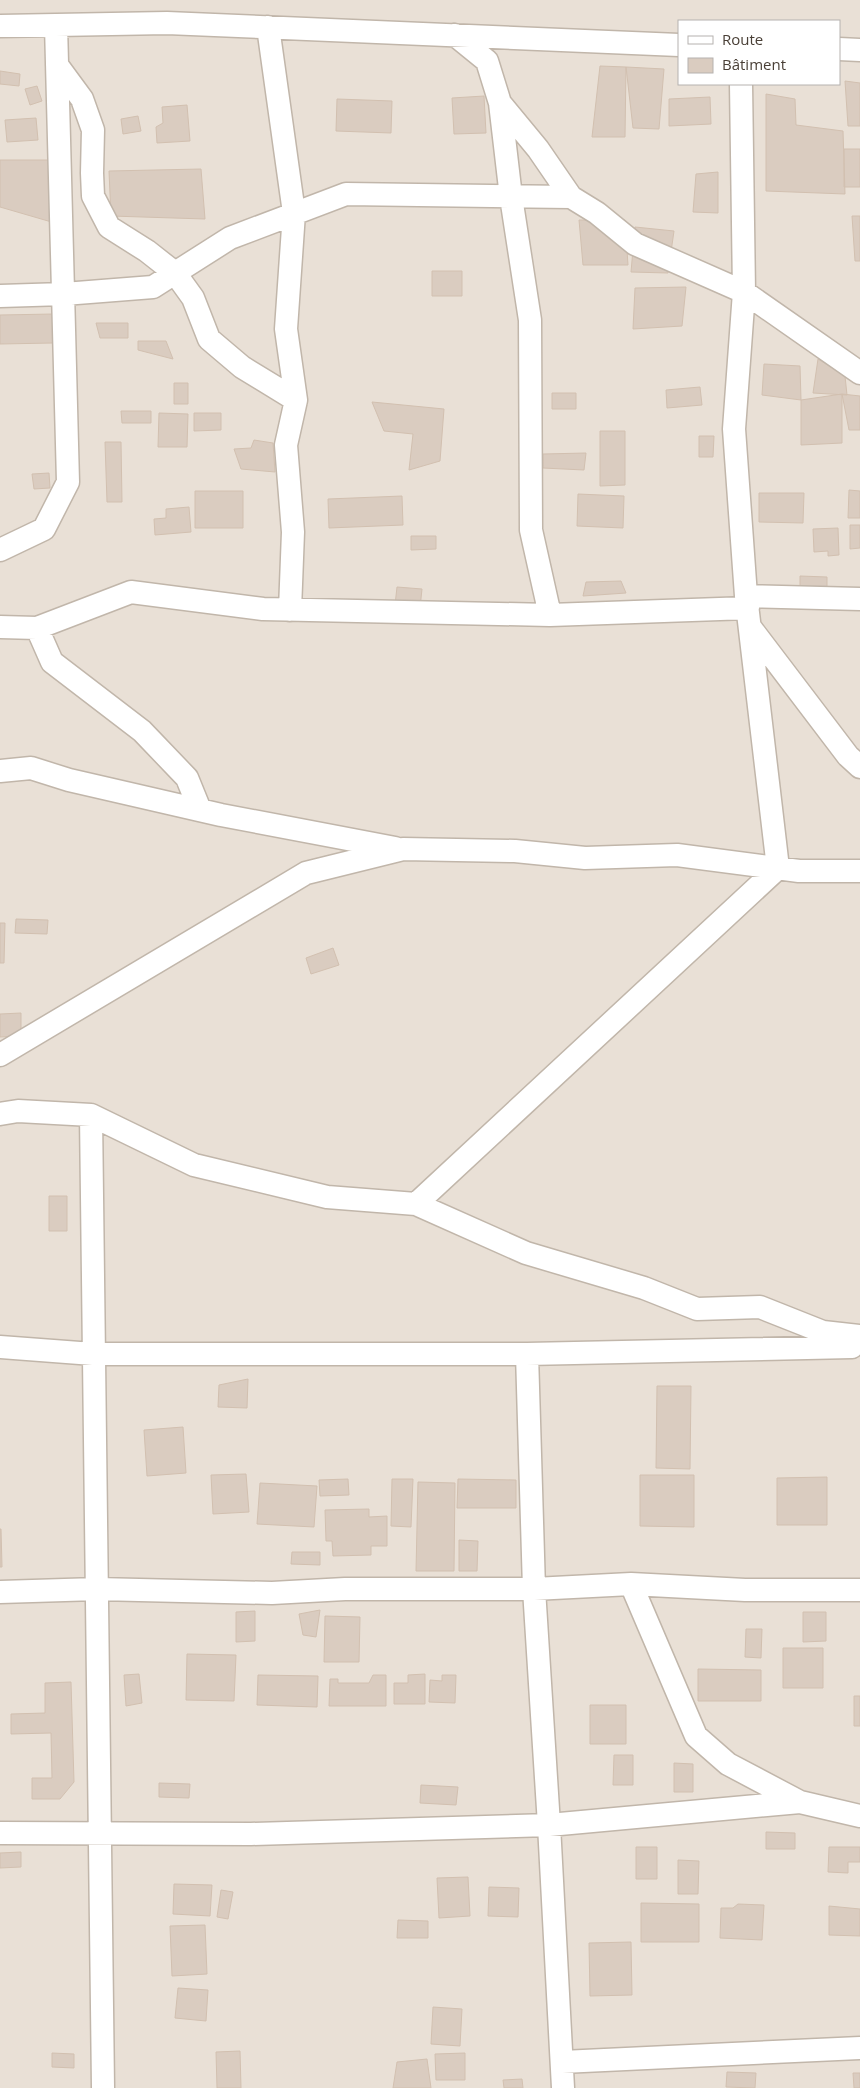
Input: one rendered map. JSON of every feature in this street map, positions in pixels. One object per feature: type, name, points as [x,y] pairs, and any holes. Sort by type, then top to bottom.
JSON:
[{"type":"street","points":[[0,26],[167,23],[678,44]]},
{"type":"street","points":[[0,550],[13,542],[44,529],[68,482],[56,25]]},
{"type":"street","points":[[268,27],[294,213],[286,329],[296,400],[286,445],[293,532],[290,610]]},
{"type":"street","points":[[456,35],[487,61],[500,102],[511,197],[530,320],[531,530],[550,616]]},
{"type":"street","points":[[840,50],[860,50]]},
{"type":"street","points":[[57,65],[82,99],[93,130],[93,196],[109,227],[175,273],[193,298],[210,339],[242,367],[296,400]]},
{"type":"street","points":[[741,85],[744,292],[734,429],[748,610],[778,868]]},
{"type":"street","points":[[500,102],[538,149],[571,197],[596,213],[635,244],[744,292],[860,373]]},
{"type":"street","points":[[0,296],[64,294],[153,287],[230,238],[346,194],[571,197]]},
{"type":"street","points":[[0,626],[37,628],[132,592],[262,610],[550,616],[748,610],[860,599]]},
{"type":"street","points":[[748,610],[848,756],[860,767]]},
{"type":"street","points":[[37,628],[52,662],[142,731],[187,778],[200,810]]},
{"type":"street","points":[[0,771],[31,768],[69,780],[200,810],[403,849],[515,851],[585,858],[677,855],[799,871],[860,871]]},
{"type":"street","points":[[0,1055],[306,873],[403,849]]},
{"type":"street","points":[[416,1204],[778,868]]},
{"type":"street","points":[[0,1114],[18,1111],[91,1115],[194,1165],[327,1197],[416,1204],[526,1253],[644,1288],[697,1309],[760,1307],[823,1332],[860,1336]]},
{"type":"street","points":[[91,1115],[103,2088]]},
{"type":"street","points":[[0,1347],[93,1354],[528,1354],[860,1347]]},
{"type":"street","points":[[528,1354],[534,1590],[563,2088]]},
{"type":"street","points":[[632,1584],[696,1736],[728,1764],[800,1802],[860,1816]]},
{"type":"street","points":[[0,1592],[97,1589],[272,1593],[345,1589],[534,1590],[632,1584],[745,1590],[860,1590]]},
{"type":"street","points":[[0,1834],[251,1834],[549,1825],[800,1802]]},
{"type":"street","points":[[562,2062],[860,2048]]},
{"type":"shaded area","points":[[0,0],[860,0],[860,2088],[0,2088]]},
{"type":"building","points":[[600,66],[626,67],[625,137],[592,137]]},
{"type":"building","points":[[626,67],[664,69],[659,129],[633,128]]},
{"type":"building","points":[[0,71],[20,74],[19,86],[0,84]]},
{"type":"building","points":[[845,81],[860,83],[860,126],[848,126]]},
{"type":"building","points":[[37,86],[42,101],[30,105],[25,89]]},
{"type":"building","points":[[766,94],[795,99],[796,125],[843,131],[845,194],[766,191]]},
{"type":"building","points":[[484,96],[486,133],[454,134],[452,98]]},
{"type":"building","points":[[710,97],[711,124],[669,126],[669,99]]},
{"type":"building","points":[[337,99],[392,101],[391,133],[336,131]]},
{"type":"building","points":[[187,105],[190,141],[157,143],[156,127],[163,123],[162,107]]},
{"type":"building","points":[[138,116],[141,131],[123,134],[121,119]]},
{"type":"building","points":[[36,118],[38,140],[7,142],[5,120]]},
{"type":"building","points":[[844,149],[860,149],[860,187],[844,187]]},
{"type":"building","points":[[0,160],[60,160],[55,223],[0,207]]},
{"type":"building","points":[[201,169],[205,219],[111,216],[109,171]]},
{"type":"building","points":[[718,172],[718,213],[693,212],[696,174]]},
{"type":"building","points":[[852,216],[860,216],[860,261],[855,261]]},
{"type":"building","points":[[579,220],[625,220],[628,265],[583,265]]},
{"type":"building","points":[[635,227],[674,231],[668,273],[631,272]]},
{"type":"building","points":[[432,271],[462,271],[462,296],[432,296]]},
{"type":"building","points":[[686,287],[682,326],[633,329],[635,288]]},
{"type":"building","points":[[53,314],[53,343],[0,344],[0,315]]},
{"type":"building","points":[[96,323],[128,323],[128,338],[100,338]]},
{"type":"building","points":[[138,341],[166,341],[173,359],[138,350]]},
{"type":"building","points":[[818,359],[845,376],[847,395],[813,393]]},
{"type":"building","points":[[764,364],[800,366],[801,400],[762,395]]},
{"type":"building","points":[[174,383],[188,383],[188,404],[174,404]]},
{"type":"building","points":[[700,387],[702,405],[667,408],[666,390]]},
{"type":"building","points":[[552,393],[576,393],[576,409],[552,409]]},
{"type":"building","points":[[842,394],[842,443],[801,445],[801,400]]},
{"type":"building","points":[[842,394],[860,396],[860,430],[849,430]]},
{"type":"building","points":[[372,402],[444,409],[440,461],[409,470],[413,434],[384,431]]},
{"type":"building","points":[[121,411],[151,411],[151,423],[122,423]]},
{"type":"building","points":[[159,413],[188,414],[187,447],[158,447]]},
{"type":"building","points":[[194,413],[221,413],[221,430],[194,431]]},
{"type":"building","points":[[600,431],[625,431],[625,485],[600,486]]},
{"type":"building","points":[[699,436],[714,436],[713,457],[699,457]]},
{"type":"building","points":[[254,440],[273,443],[275,472],[241,469],[234,449],[251,448]]},
{"type":"building","points":[[105,442],[121,442],[122,502],[107,502]]},
{"type":"building","points":[[586,453],[584,470],[543,468],[543,454]]},
{"type":"building","points":[[49,473],[50,488],[34,489],[32,474]]},
{"type":"building","points":[[849,490],[860,491],[860,518],[848,518]]},
{"type":"building","points":[[195,491],[243,491],[243,528],[195,528]]},
{"type":"building","points":[[759,493],[804,493],[803,523],[759,522]]},
{"type":"building","points":[[578,494],[624,496],[623,528],[577,526]]},
{"type":"building","points":[[402,496],[403,525],[329,528],[328,499]]},
{"type":"building","points":[[189,507],[191,532],[155,535],[154,519],[166,518],[166,509]]},
{"type":"building","points":[[850,525],[860,525],[860,548],[850,549]]},
{"type":"building","points":[[838,528],[839,555],[828,556],[828,551],[814,552],[813,529]]},
{"type":"building","points":[[411,536],[436,536],[436,549],[411,550]]},
{"type":"building","points":[[800,576],[827,577],[827,591],[800,590]]},
{"type":"building","points":[[621,581],[626,593],[583,596],[586,582]]},
{"type":"building","points":[[397,587],[422,589],[420,608],[395,605]]},
{"type":"building","points":[[16,919],[48,920],[47,934],[15,933]]},
{"type":"building","points":[[0,923],[5,923],[4,963],[0,963]]},
{"type":"building","points":[[333,948],[339,965],[311,974],[306,958]]},
{"type":"building","points":[[21,1013],[21,1036],[0,1037],[0,1014]]},
{"type":"building","points":[[49,1196],[67,1196],[67,1231],[49,1231]]},
{"type":"building","points":[[248,1379],[247,1408],[218,1407],[219,1385]]},
{"type":"building","points":[[657,1386],[691,1386],[690,1469],[656,1468]]},
{"type":"building","points":[[183,1427],[186,1473],[147,1476],[144,1430]]},
{"type":"building","points":[[246,1474],[249,1512],[213,1514],[211,1475]]},
{"type":"building","points":[[640,1475],[694,1475],[694,1527],[640,1526]]},
{"type":"building","points":[[827,1477],[827,1525],[777,1525],[777,1478]]},
{"type":"building","points":[[348,1479],[349,1495],[320,1496],[319,1480]]},
{"type":"building","points":[[392,1479],[413,1479],[411,1527],[391,1526]]},
{"type":"building","points":[[458,1479],[516,1480],[516,1508],[457,1508]]},
{"type":"building","points":[[418,1482],[455,1483],[454,1571],[416,1571]]},
{"type":"building","points":[[260,1483],[317,1486],[314,1527],[257,1524]]},
{"type":"building","points":[[369,1509],[369,1517],[387,1516],[387,1546],[371,1546],[371,1555],[333,1556],[332,1541],[326,1541],[325,1510]]},
{"type":"building","points":[[1,1529],[2,1567],[0,1567]]},
{"type":"building","points":[[459,1540],[478,1541],[477,1571],[459,1571]]},
{"type":"building","points":[[292,1552],[320,1552],[320,1565],[291,1564]]},
{"type":"building","points":[[320,1610],[316,1637],[303,1635],[299,1614]]},
{"type":"building","points":[[255,1611],[255,1641],[236,1642],[236,1612]]},
{"type":"building","points":[[803,1612],[826,1612],[826,1641],[803,1642]]},
{"type":"building","points":[[325,1616],[360,1617],[359,1662],[324,1662]]},
{"type":"building","points":[[746,1629],[762,1629],[761,1658],[745,1657]]},
{"type":"building","points":[[783,1648],[823,1648],[823,1688],[783,1688]]},
{"type":"building","points":[[187,1654],[236,1655],[234,1701],[186,1700]]},
{"type":"building","points":[[698,1669],[761,1670],[761,1701],[698,1701]]},
{"type":"building","points":[[139,1674],[142,1703],[126,1706],[124,1675]]},
{"type":"building","points":[[425,1674],[425,1704],[394,1704],[394,1683],[408,1683],[408,1675]]},
{"type":"building","points":[[258,1675],[318,1676],[317,1707],[257,1705]]},
{"type":"building","points":[[373,1675],[386,1675],[386,1706],[329,1706],[330,1679],[338,1679],[338,1683],[369,1683]]},
{"type":"building","points":[[442,1675],[456,1675],[455,1703],[429,1702],[430,1680],[442,1681]]},
{"type":"building","points":[[71,1682],[74,1782],[60,1799],[32,1799],[32,1778],[52,1778],[51,1733],[11,1734],[11,1714],[45,1713],[45,1683]]},
{"type":"building","points":[[854,1696],[860,1696],[860,1726],[854,1726]]},
{"type":"building","points":[[590,1705],[626,1705],[626,1744],[590,1744]]},
{"type":"building","points":[[614,1755],[633,1755],[633,1785],[613,1785]]},
{"type":"building","points":[[674,1763],[693,1764],[693,1792],[674,1792]]},
{"type":"building","points":[[159,1783],[190,1784],[189,1798],[159,1797]]},
{"type":"building","points":[[421,1785],[458,1787],[456,1805],[420,1803]]},
{"type":"building","points":[[766,1832],[795,1833],[795,1849],[766,1849]]},
{"type":"building","points":[[636,1847],[657,1847],[657,1879],[636,1879]]},
{"type":"building","points":[[829,1847],[860,1847],[860,1862],[848,1862],[848,1873],[828,1872]]},
{"type":"building","points":[[21,1852],[21,1867],[0,1868],[0,1853]]},
{"type":"building","points":[[678,1860],[699,1861],[698,1894],[678,1894]]},
{"type":"building","points":[[468,1877],[470,1916],[439,1918],[437,1878]]},
{"type":"building","points":[[174,1884],[212,1885],[210,1916],[173,1914]]},
{"type":"building","points":[[489,1887],[519,1888],[518,1917],[488,1916]]},
{"type":"building","points":[[221,1890],[233,1892],[228,1919],[217,1917]]},
{"type":"building","points":[[641,1903],[699,1904],[699,1942],[641,1942]]},
{"type":"building","points":[[738,1904],[764,1905],[762,1940],[720,1938],[721,1908],[733,1908]]},
{"type":"building","points":[[829,1906],[860,1909],[860,1936],[829,1935]]},
{"type":"building","points":[[398,1920],[428,1921],[428,1938],[397,1938]]},
{"type":"building","points":[[205,1925],[207,1974],[172,1976],[170,1926]]},
{"type":"building","points":[[631,1942],[632,1995],[590,1996],[589,1943]]},
{"type":"building","points":[[178,1988],[208,1990],[206,2021],[175,2018]]},
{"type":"building","points":[[433,2007],[462,2009],[460,2046],[431,2044]]},
{"type":"building","points":[[240,2051],[241,2088],[217,2088],[216,2052]]},
{"type":"building","points":[[52,2053],[74,2054],[74,2068],[52,2067]]},
{"type":"building","points":[[465,2053],[465,2080],[436,2080],[435,2054]]},
{"type":"building","points":[[427,2059],[431,2088],[393,2088],[397,2062]]},
{"type":"building","points":[[727,2072],[756,2073],[755,2088],[726,2087]]},
{"type":"building","points":[[853,2073],[860,2073],[860,2088],[854,2088]]},
{"type":"building","points":[[522,2079],[523,2088],[504,2088],[503,2080]]}]
